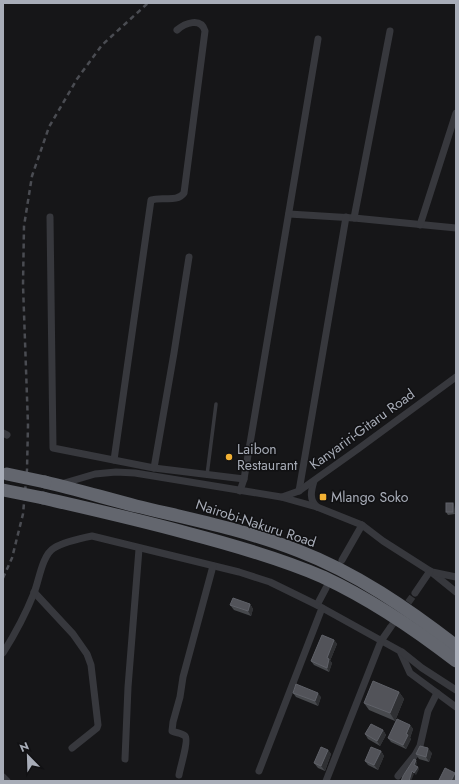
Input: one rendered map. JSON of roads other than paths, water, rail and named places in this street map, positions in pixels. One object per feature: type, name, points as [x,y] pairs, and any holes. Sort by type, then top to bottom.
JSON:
[{"type":"highway","name":"Nairobi-Nakuru Road","points":[[5,473],[224,526],[299,551],[329,564],[389,597],[413,613],[456,646]]},
{"type":"highway","name":"Nairobi-Nakuru Road","points":[[3,490],[139,520],[220,541],[293,565],[324,578],[388,613],[456,661]]},
{"type":"street","points":[[114,460],[152,200],[159,198],[178,199],[184,193],[205,31],[199,23],[183,25],[177,30]]},
{"type":"street","points":[[354,218],[390,31]]},
{"type":"street","points":[[240,491],[244,480],[318,39]]},
{"type":"street","points":[[420,225],[456,113]]},
{"type":"street","points":[[289,214],[346,217],[456,228]]},
{"type":"street","points":[[50,217],[53,448],[154,468],[244,480]]},
{"type":"street","points":[[299,491],[346,217]]},
{"type":"street","points":[[154,468],[189,257]]},
{"type":"street","name":"Kanyariri-Gitaru Road","points":[[281,497],[299,491],[314,481],[456,377]]},
{"type":"street","points":[[51,484],[95,474],[116,472],[135,473],[281,497],[317,508],[362,525],[456,592]]},
{"type":"street","points":[[314,481],[311,490],[311,497],[317,508]]},
{"type":"street","points":[[342,560],[362,525]]},
{"type":"street","points":[[3,653],[34,592],[42,564],[53,549],[92,536],[239,572],[270,582],[319,606],[400,651],[422,668],[456,690]]},
{"type":"street","points":[[125,759],[128,687],[139,548]]},
{"type":"street","points":[[178,775],[186,744],[186,738],[184,735],[172,731],[173,722],[180,697],[183,677],[213,566]]},
{"type":"street","points":[[430,572],[456,577]]},
{"type":"street","points":[[415,593],[430,572]]},
{"type":"street","points":[[259,771],[326,588]]},
{"type":"street","points":[[34,592],[73,634],[87,654],[91,665],[98,725],[97,728],[72,748]]},
{"type":"street","points":[[326,781],[381,641],[390,628]]},
{"type":"street","points":[[400,651],[410,673],[456,707]]},
{"type":"street","points":[[398,776],[415,755],[420,746],[428,711],[437,693]]},
{"type":"street","points":[[3,777],[7,781]]},
{"type":"lane","points":[[207,475],[216,404]]},
{"type":"tunnel","points":[[390,628],[415,593]]},
{"type":"railway","points":[[3,578],[12,558],[23,514],[27,470],[28,425],[23,285],[24,226],[32,176],[49,127],[77,79],[102,45],[148,3]]},
{"type":"place","name":"Laibon Restaurant","points":[[229,457]]},
{"type":"place","name":"Mlango Soko","points":[[323,497]]}]
